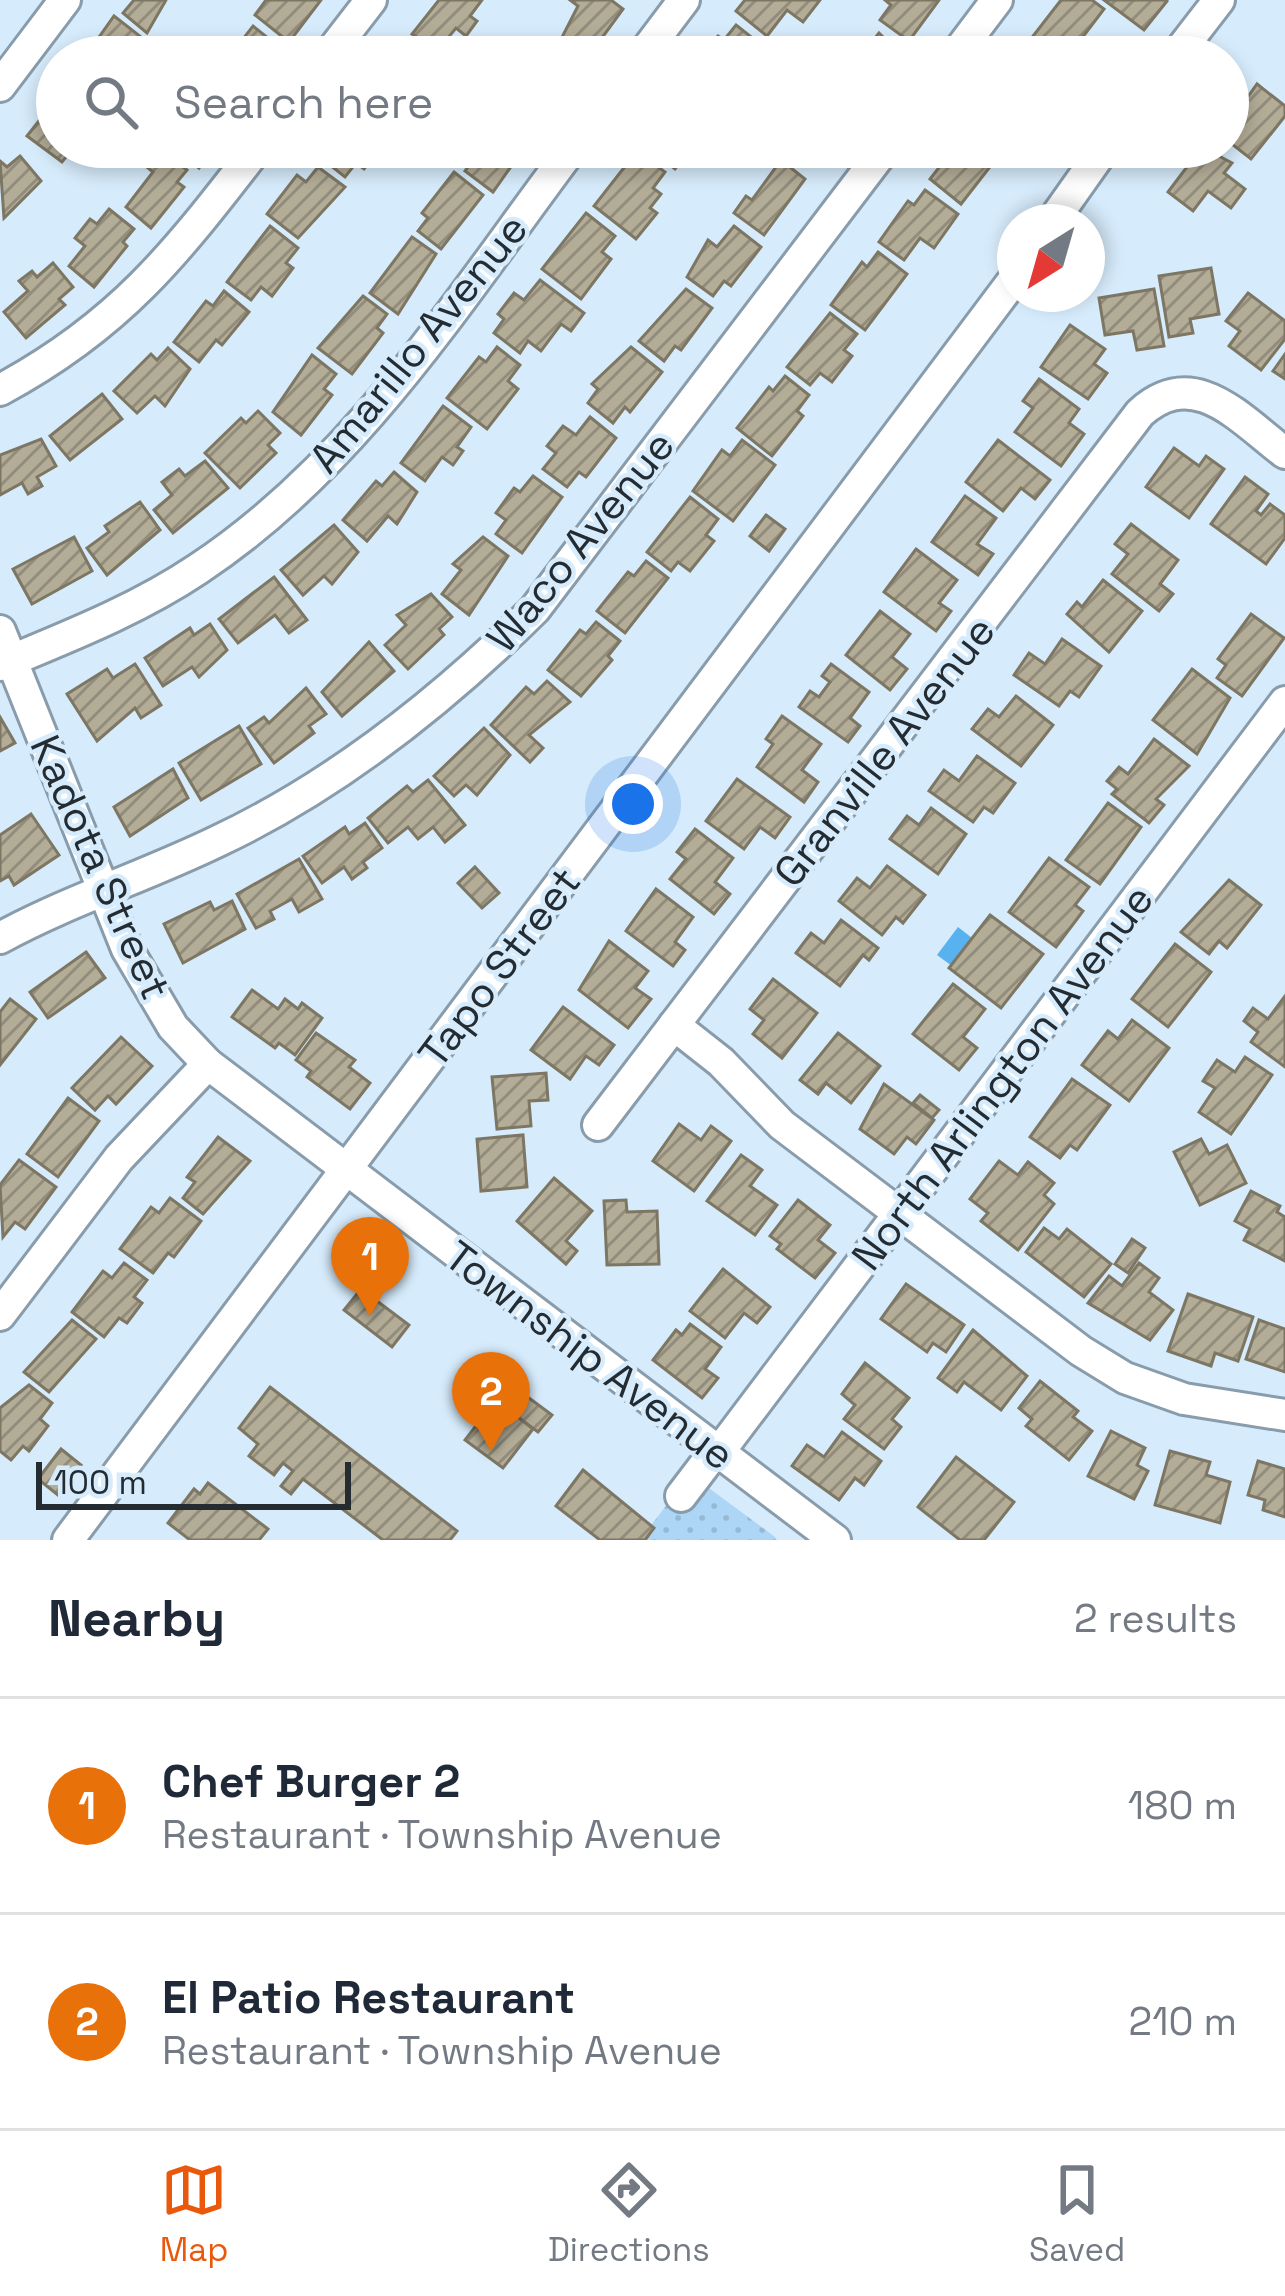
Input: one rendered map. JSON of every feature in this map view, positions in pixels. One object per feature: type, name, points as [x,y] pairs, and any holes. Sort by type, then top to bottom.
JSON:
[{"type":"street","points":[[38,36],[65,0]]},
{"type":"street","points":[[343,36],[371,0]]},
{"type":"street","points":[[657,36],[684,0]]},
{"type":"street","points":[[970,36],[998,0]]},
{"type":"street","points":[[1191,36],[1219,0]]},
{"type":"street","points":[[0,86],[36,38]]},
{"type":"street","points":[[0,390],[58,358],[119,312],[170,262],[242,168]]},
{"type":"street","name":"Amarillo Avenue","points":[[4,652],[120,614],[198,569],[288,499],[349,441],[557,168]]},
{"type":"street","name":"Waco Avenue","points":[[0,938],[223,839],[317,786],[412,720],[482,661],[535,608],[870,168]]},
{"type":"street","points":[[1065,204],[1090,168]]},
{"type":"street","name":"Tapo Street","points":[[68,1540],[997,302]]},
{"type":"street","name":"Granville Avenue","points":[[598,1125],[892,745],[1140,412],[1157,397],[1179,390],[1199,392],[1285,453]]},
{"type":"street","name":"Kadota Street","points":[[4,652],[147,988],[208,1064],[346,1171]]},
{"type":"street","name":"North Arlington Avenue","points":[[682,1496],[1285,702]]},
{"type":"street","points":[[674,1025],[721,1062],[782,1125],[1125,1378],[1184,1399],[1285,1414]]},
{"type":"street","points":[[0,1316],[119,1158],[208,1064]]},
{"type":"street","name":"Township Avenue","points":[[346,1171],[835,1540]]},
{"type":"shaded area","points":[[690,1474],[775,1537],[777,1540],[640,1540]]},
{"type":"water","points":[[958,927],[972,938],[952,966],[937,955]]},
{"type":"building","points":[[134,0],[166,0],[147,33],[123,13]]},
{"type":"building","points":[[266,0],[321,0],[294,36],[281,36],[255,15]]},
{"type":"building","points":[[439,0],[482,0],[470,16],[477,21],[466,36],[456,28],[449,36],[412,34]]},
{"type":"building","points":[[570,0],[611,0],[623,9],[603,36],[563,36],[578,6]]},
{"type":"building","points":[[745,0],[820,0],[803,22],[787,10],[767,36],[736,11]]},
{"type":"building","points":[[885,0],[939,0],[913,36],[902,36],[880,20],[891,5]]},
{"type":"building","points":[[1061,0],[1092,0],[1104,9],[1084,36],[1033,36]]},
{"type":"building","points":[[1104,0],[1166,0],[1167,1],[1144,30]]},
{"type":"building","points":[[114,16],[140,36],[100,36]]},
{"type":"building","points":[[736,25],[750,36],[727,36]]},
{"type":"building","points":[[253,26],[266,36],[245,36]]},
{"type":"building","points":[[1257,84],[1285,106],[1285,116],[1251,159],[1249,157],[1249,95]]},
{"type":"building","points":[[20,156],[41,181],[4,218],[0,161],[7,167]]},
{"type":"building","points":[[148,168],[187,170],[177,182],[184,187],[151,228],[126,207],[153,172]]},
{"type":"building","points":[[319,168],[345,187],[298,238],[267,214],[297,175],[306,182]]},
{"type":"building","points":[[467,168],[510,168],[493,192],[465,171]]},
{"type":"building","points":[[624,168],[665,172],[653,188],[661,194],[650,208],[657,213],[636,239],[594,206]]},
{"type":"building","points":[[775,168],[791,168],[805,179],[764,235],[734,213],[746,196],[752,200]]},
{"type":"building","points":[[939,168],[989,168],[961,204],[930,179]]},
{"type":"building","points":[[1186,168],[1228,168],[1224,173],[1245,189],[1231,208],[1208,191],[1193,211],[1168,192]]},
{"type":"building","points":[[454,172],[483,195],[441,249],[418,231],[428,218],[422,213]]},
{"type":"building","points":[[925,190],[958,214],[934,248],[920,238],[904,260],[879,242],[908,201],[914,205]]},
{"type":"building","points":[[109,209],[134,229],[123,242],[127,246],[94,287],[69,266],[85,246],[75,238],[90,219],[97,224]]},
{"type":"building","points":[[586,213],[615,236],[602,252],[611,259],[581,299],[542,269]]},
{"type":"building","points":[[270,226],[298,248],[286,263],[293,268],[272,296],[261,287],[251,300],[227,282]]},
{"type":"building","points":[[734,226],[761,247],[731,286],[724,281],[713,296],[687,277],[708,240],[717,247]]},
{"type":"building","points":[[412,237],[436,254],[398,314],[370,293]]},
{"type":"building","points":[[878,252],[907,274],[865,330],[831,305],[862,262],[867,267]]},
{"type":"building","points":[[53,263],[73,287],[59,299],[65,305],[26,338],[4,312],[28,291],[19,281],[32,271],[37,277]]},
{"type":"building","points":[[1211,268],[1219,314],[1190,319],[1193,333],[1169,337],[1159,276]]},
{"type":"building","points":[[540,280],[584,313],[571,331],[561,324],[541,351],[528,341],[520,353],[494,333],[504,319],[498,314],[514,293],[524,300]]},
{"type":"building","points":[[686,289],[712,308],[681,350],[675,346],[664,361],[639,341]]},
{"type":"building","points":[[1154,289],[1164,346],[1137,350],[1133,331],[1105,335],[1101,312],[1105,312],[1105,297]]},
{"type":"building","points":[[224,291],[249,312],[222,345],[216,340],[199,362],[174,342],[206,301],[213,306]]},
{"type":"building","points":[[1248,293],[1285,321],[1285,339],[1261,370],[1229,346],[1240,331],[1226,321]]},
{"type":"building","points":[[363,296],[387,314],[377,328],[383,333],[352,374],[318,348]]},
{"type":"building","points":[[830,313],[857,334],[844,350],[852,356],[832,382],[820,373],[810,385],[787,367]]},
{"type":"building","points":[[1070,325],[1105,349],[1094,364],[1107,373],[1088,399],[1041,367]]},
{"type":"building","points":[[497,347],[520,365],[508,381],[518,389],[487,429],[447,398],[479,357],[486,362]]},
{"type":"building","points":[[631,347],[662,372],[630,412],[625,407],[613,423],[588,403],[598,389],[592,384]]},
{"type":"building","points":[[168,348],[190,369],[165,406],[155,396],[137,413],[114,391],[151,354],[157,360]]},
{"type":"building","points":[[1285,354],[1285,379],[1273,371]]},
{"type":"building","points":[[312,355],[336,374],[324,389],[332,395],[301,435],[273,412]]},
{"type":"building","points":[[785,376],[809,395],[797,411],[803,416],[772,456],[737,428],[769,387],[773,391]]},
{"type":"building","points":[[1039,379],[1079,409],[1069,423],[1084,434],[1061,466],[1015,432],[1033,408],[1023,401]]},
{"type":"building","points":[[102,394],[122,419],[70,460],[50,436]]},
{"type":"building","points":[[443,406],[471,427],[457,447],[463,451],[453,465],[442,457],[425,481],[401,463]]},
{"type":"building","points":[[258,411],[280,433],[268,445],[276,453],[240,488],[205,453],[241,418],[246,423]]},
{"type":"building","points":[[590,417],[616,438],[586,477],[579,472],[567,487],[543,469],[556,453],[547,446],[563,426],[576,435]]},
{"type":"building","points":[[41,439],[56,466],[37,477],[42,486],[28,494],[22,483],[0,495],[0,455]]},
{"type":"building","points":[[742,440],[775,465],[733,521],[693,491],[722,450],[730,456]]},
{"type":"building","points":[[998,440],[1050,480],[1035,499],[1021,488],[1003,511],[966,482]]},
{"type":"building","points":[[1174,448],[1199,466],[1206,456],[1224,469],[1189,518],[1146,487]]},
{"type":"building","points":[[205,461],[228,488],[173,533],[154,510],[172,495],[162,482],[179,469],[185,476]]},
{"type":"building","points":[[394,472],[417,492],[397,524],[388,516],[367,541],[343,520],[376,481],[382,486]]},
{"type":"building","points":[[533,476],[562,497],[522,553],[496,534],[506,520],[496,513],[514,488],[520,492]]},
{"type":"building","points":[[1245,477],[1268,494],[1256,511],[1261,515],[1270,504],[1285,515],[1285,538],[1266,564],[1211,524]]},
{"type":"building","points":[[965,496],[996,518],[977,544],[993,554],[978,575],[932,542]]},
{"type":"building","points":[[690,497],[718,519],[706,535],[714,541],[690,571],[678,562],[671,571],[647,552]]},
{"type":"building","points":[[140,502],[160,530],[107,575],[87,548],[109,532],[105,526]]},
{"type":"building","points":[[766,515],[785,529],[769,551],[750,536]]},
{"type":"building","points":[[1131,524],[1178,560],[1160,584],[1173,594],[1159,611],[1112,574],[1128,554],[1115,544]]},
{"type":"building","points":[[334,525],[358,552],[332,584],[324,576],[303,595],[281,570]]},
{"type":"building","points":[[74,537],[92,571],[32,604],[13,569]]},
{"type":"building","points":[[483,537],[508,556],[469,615],[442,594],[461,570],[453,564]]},
{"type":"building","points":[[916,549],[957,580],[939,603],[951,611],[936,631],[884,592]]},
{"type":"building","points":[[646,561],[668,578],[625,633],[597,611],[628,572],[634,576]]},
{"type":"building","points":[[274,577],[307,620],[289,633],[275,615],[238,643],[219,619]]},
{"type":"building","points":[[1103,580],[1142,611],[1109,652],[1067,614],[1077,602],[1082,607]]},
{"type":"building","points":[[431,594],[452,617],[439,629],[444,635],[408,669],[385,645],[406,625],[397,615]]},
{"type":"building","points":[[880,611],[910,634],[892,657],[907,669],[890,690],[846,655]]},
{"type":"building","points":[[1251,614],[1284,638],[1242,696],[1217,678],[1226,665],[1218,659]]},
{"type":"building","points":[[596,622],[620,641],[608,656],[612,660],[581,696],[548,670],[580,630],[586,634]]},
{"type":"building","points":[[210,624],[227,650],[199,677],[192,667],[163,686],[145,658],[190,628],[194,635]]},
{"type":"building","points":[[1062,639],[1101,666],[1079,697],[1070,691],[1059,706],[1014,675],[1029,653],[1045,664]]},
{"type":"building","points":[[369,642],[394,671],[342,716],[322,692]]},
{"type":"building","points":[[135,664],[161,705],[141,718],[135,708],[97,741],[67,694],[107,669],[113,678]]},
{"type":"building","points":[[831,664],[869,692],[850,718],[860,726],[848,742],[799,707],[810,691],[819,697],[830,682],[822,676]]},
{"type":"building","points":[[1192,669],[1230,698],[1197,754],[1153,720]]},
{"type":"building","points":[[547,681],[570,702],[529,735],[543,748],[530,762],[491,725],[526,687],[534,694]]},
{"type":"building","points":[[306,688],[326,714],[309,726],[314,733],[274,763],[248,728],[264,717],[269,723]]},
{"type":"building","points":[[1016,696],[1053,725],[1021,766],[972,729],[988,709],[999,717]]},
{"type":"building","points":[[782,716],[821,744],[802,770],[818,782],[804,802],[757,767],[773,744],[766,739]]},
{"type":"building","points":[[0,717],[15,743],[0,751]]},
{"type":"building","points":[[239,726],[261,764],[201,800],[179,763]]},
{"type":"building","points":[[484,728],[510,755],[477,795],[466,785],[454,796],[434,776]]},
{"type":"building","points":[[1154,739],[1189,766],[1156,799],[1164,805],[1149,823],[1112,794],[1117,789],[1107,781],[1119,767],[1128,774]]},
{"type":"building","points":[[977,756],[1015,783],[993,813],[984,807],[973,822],[929,791],[944,770],[959,781]]},
{"type":"building","points":[[173,769],[188,798],[130,836],[114,807]]},
{"type":"building","points":[[737,779],[790,817],[775,838],[760,827],[744,849],[706,821]]},
{"type":"building","points":[[428,780],[465,825],[445,842],[433,827],[418,839],[408,827],[388,843],[368,818],[407,786],[413,792]]},
{"type":"building","points":[[1108,803],[1141,827],[1100,884],[1066,860]]},
{"type":"building","points":[[931,808],[966,834],[938,874],[890,839],[907,816],[919,825]]},
{"type":"building","points":[[31,814],[59,855],[14,885],[9,876],[0,881],[0,835]]},
{"type":"building","points":[[365,823],[382,848],[363,862],[367,868],[352,879],[344,867],[322,883],[303,856],[345,827],[349,834]]},
{"type":"building","points":[[695,829],[733,858],[715,882],[730,894],[714,914],[670,879],[686,859],[677,852]]},
{"type":"building","points":[[1049,858],[1089,887],[1075,905],[1083,911],[1056,947],[1009,912]]},
{"type":"building","points":[[299,859],[322,899],[299,912],[292,899],[270,911],[274,919],[256,928],[237,894]]},
{"type":"building","points":[[887,866],[925,895],[903,923],[896,917],[882,935],[839,901],[857,878],[870,888]]},
{"type":"building","points":[[475,867],[499,893],[482,908],[458,883]]},
{"type":"building","points":[[1229,880],[1261,905],[1227,948],[1219,941],[1209,954],[1181,932]]},
{"type":"building","points":[[656,889],[693,917],[675,942],[685,950],[673,966],[626,931]]},
{"type":"building","points":[[232,901],[245,929],[183,963],[164,924],[210,902],[214,910]]},
{"type":"building","points":[[990,915],[1043,954],[1001,1008],[949,968]]},
{"type":"building","points":[[841,920],[878,948],[869,960],[863,955],[840,986],[796,953],[811,933],[824,943]]},
{"type":"building","points":[[609,941],[648,971],[635,988],[651,999],[628,1028],[579,990]]},
{"type":"building","points":[[1175,944],[1211,972],[1168,1027],[1132,999]]},
{"type":"building","points":[[86,952],[105,978],[48,1018],[30,992]]},
{"type":"building","points":[[773,979],[817,1013],[782,1058],[753,1034],[764,1020],[750,1009]]},
{"type":"building","points":[[953,984],[985,1009],[963,1037],[977,1048],[959,1070],[913,1034]]},
{"type":"building","points":[[252,990],[278,1009],[285,999],[298,1009],[302,1003],[322,1018],[295,1055],[279,1043],[275,1048],[232,1017]]},
{"type":"building","points":[[1285,996],[1285,1067],[1251,1042],[1258,1032],[1244,1021],[1253,1008],[1268,1019]]},
{"type":"building","points":[[10,999],[36,1019],[0,1065],[0,1012]]},
{"type":"building","points":[[563,1007],[614,1045],[599,1065],[586,1056],[570,1079],[531,1050]]},
{"type":"building","points":[[1132,1020],[1169,1048],[1129,1101],[1082,1065],[1108,1031],[1118,1039]]},
{"type":"building","points":[[316,1033],[355,1060],[349,1067],[370,1083],[350,1109],[307,1077],[311,1071],[296,1060]]},
{"type":"building","points":[[838,1033],[880,1066],[851,1103],[826,1083],[818,1094],[800,1080]]},
{"type":"building","points":[[121,1037],[152,1066],[116,1104],[108,1096],[95,1110],[72,1088]]},
{"type":"building","points":[[1245,1057],[1272,1075],[1231,1134],[1199,1112],[1215,1088],[1203,1081],[1217,1060],[1235,1072]]},
{"type":"building","points":[[546,1073],[548,1100],[529,1101],[531,1126],[497,1129],[492,1077]]},
{"type":"building","points":[[1072,1079],[1110,1105],[1077,1150],[1070,1145],[1060,1158],[1030,1137]]},
{"type":"building","points":[[884,1084],[934,1120],[916,1144],[907,1137],[894,1154],[860,1129]]},
{"type":"building","points":[[920,1095],[939,1110],[932,1118],[913,1103]]},
{"type":"building","points":[[68,1098],[99,1121],[58,1177],[27,1154]]},
{"type":"building","points":[[679,1124],[701,1140],[711,1126],[731,1141],[694,1191],[653,1161]]},
{"type":"building","points":[[523,1135],[527,1187],[481,1191],[477,1139]]},
{"type":"building","points":[[218,1137],[250,1161],[203,1214],[183,1198],[195,1182],[187,1177]]},
{"type":"building","points":[[1201,1139],[1209,1154],[1227,1145],[1246,1183],[1200,1205],[1174,1152]]},
{"type":"building","points":[[741,1155],[762,1170],[750,1186],[777,1205],[755,1235],[707,1201]]},
{"type":"building","points":[[19,1160],[56,1187],[25,1229],[15,1222],[3,1237],[0,1185]]},
{"type":"building","points":[[999,1161],[1018,1175],[1028,1162],[1054,1183],[1044,1195],[1054,1204],[1018,1250],[981,1221],[988,1213],[970,1199]]},
{"type":"building","points":[[554,1178],[592,1211],[566,1241],[577,1251],[566,1264],[517,1221]]},
{"type":"building","points":[[1251,1191],[1280,1206],[1277,1212],[1285,1217],[1285,1261],[1244,1240],[1250,1229],[1235,1221]]},
{"type":"building","points":[[170,1198],[201,1221],[174,1257],[168,1253],[153,1273],[120,1249],[151,1207],[159,1213]]},
{"type":"building","points":[[626,1200],[627,1212],[657,1211],[659,1264],[607,1265],[604,1201]]},
{"type":"building","points":[[798,1200],[830,1225],[818,1240],[835,1253],[815,1278],[777,1249],[781,1244],[770,1236]]},
{"type":"building","points":[[1044,1228],[1059,1239],[1067,1229],[1111,1264],[1084,1297],[1026,1252]]},
{"type":"building","points":[[1132,1239],[1145,1248],[1128,1273],[1115,1264]]},
{"type":"building","points":[[124,1263],[147,1280],[134,1297],[142,1303],[127,1323],[119,1318],[104,1337],[72,1312],[103,1271],[112,1278]]},
{"type":"building","points":[[1139,1263],[1159,1278],[1149,1292],[1173,1310],[1150,1340],[1088,1303],[1109,1276],[1122,1286]]},
{"type":"building","points":[[723,1269],[770,1307],[757,1323],[744,1313],[725,1338],[690,1311]]},
{"type":"building","points":[[906,1284],[964,1325],[946,1352],[933,1343],[927,1352],[881,1319]]},
{"type":"building","points":[[361,1289],[409,1325],[392,1347],[344,1310]]},
{"type":"building","points":[[1188,1294],[1253,1317],[1238,1361],[1215,1353],[1211,1366],[1168,1351]]},
{"type":"building","points":[[72,1320],[96,1339],[49,1392],[24,1372]]},
{"type":"building","points":[[1259,1320],[1285,1329],[1285,1372],[1246,1359]]},
{"type":"building","points":[[690,1324],[721,1347],[705,1369],[718,1378],[702,1398],[653,1360],[676,1330],[682,1335]]},
{"type":"building","points":[[973,1330],[1027,1376],[1001,1410],[964,1382],[957,1392],[938,1378]]},
{"type":"building","points":[[865,1363],[909,1398],[892,1419],[901,1427],[884,1449],[844,1419],[855,1405],[842,1394]]},
{"type":"building","points":[[1040,1381],[1078,1411],[1073,1417],[1092,1431],[1069,1460],[1026,1426],[1032,1419],[1019,1408]]},
{"type":"building","points":[[29,1385],[52,1403],[40,1419],[48,1426],[29,1451],[23,1446],[11,1460],[0,1451],[0,1408]]},
{"type":"building","points":[[270,1387],[457,1531],[450,1540],[383,1540],[303,1479],[291,1494],[281,1486],[293,1471],[283,1463],[274,1475],[249,1456],[258,1444],[239,1428]]},
{"type":"building","points":[[525,1395],[552,1415],[538,1432],[511,1412]]},
{"type":"building","points":[[496,1400],[533,1429],[503,1468],[465,1440]]},
{"type":"building","points":[[1111,1431],[1145,1448],[1137,1465],[1148,1471],[1134,1499],[1088,1476]]},
{"type":"building","points":[[842,1432],[881,1461],[864,1485],[855,1478],[839,1500],[792,1466],[807,1445],[824,1457]]},
{"type":"building","points":[[61,1449],[81,1465],[58,1495],[38,1479]]},
{"type":"building","points":[[1170,1451],[1210,1462],[1206,1475],[1230,1482],[1220,1523],[1155,1505]]},
{"type":"building","points":[[956,1457],[1014,1502],[984,1540],[960,1540],[918,1507]]},
{"type":"building","points":[[1258,1461],[1285,1469],[1285,1517],[1263,1510],[1265,1500],[1248,1495]]},
{"type":"building","points":[[583,1470],[654,1528],[645,1540],[600,1540],[556,1506]]},
{"type":"building","points":[[208,1483],[268,1529],[259,1540],[190,1540],[168,1523],[194,1489],[200,1494]]},
{"type":"place","name":"Chef Burger 2","points":[[370,1316]]},
{"type":"place","name":"El Patio Restaurant","points":[[491,1451]]}]
